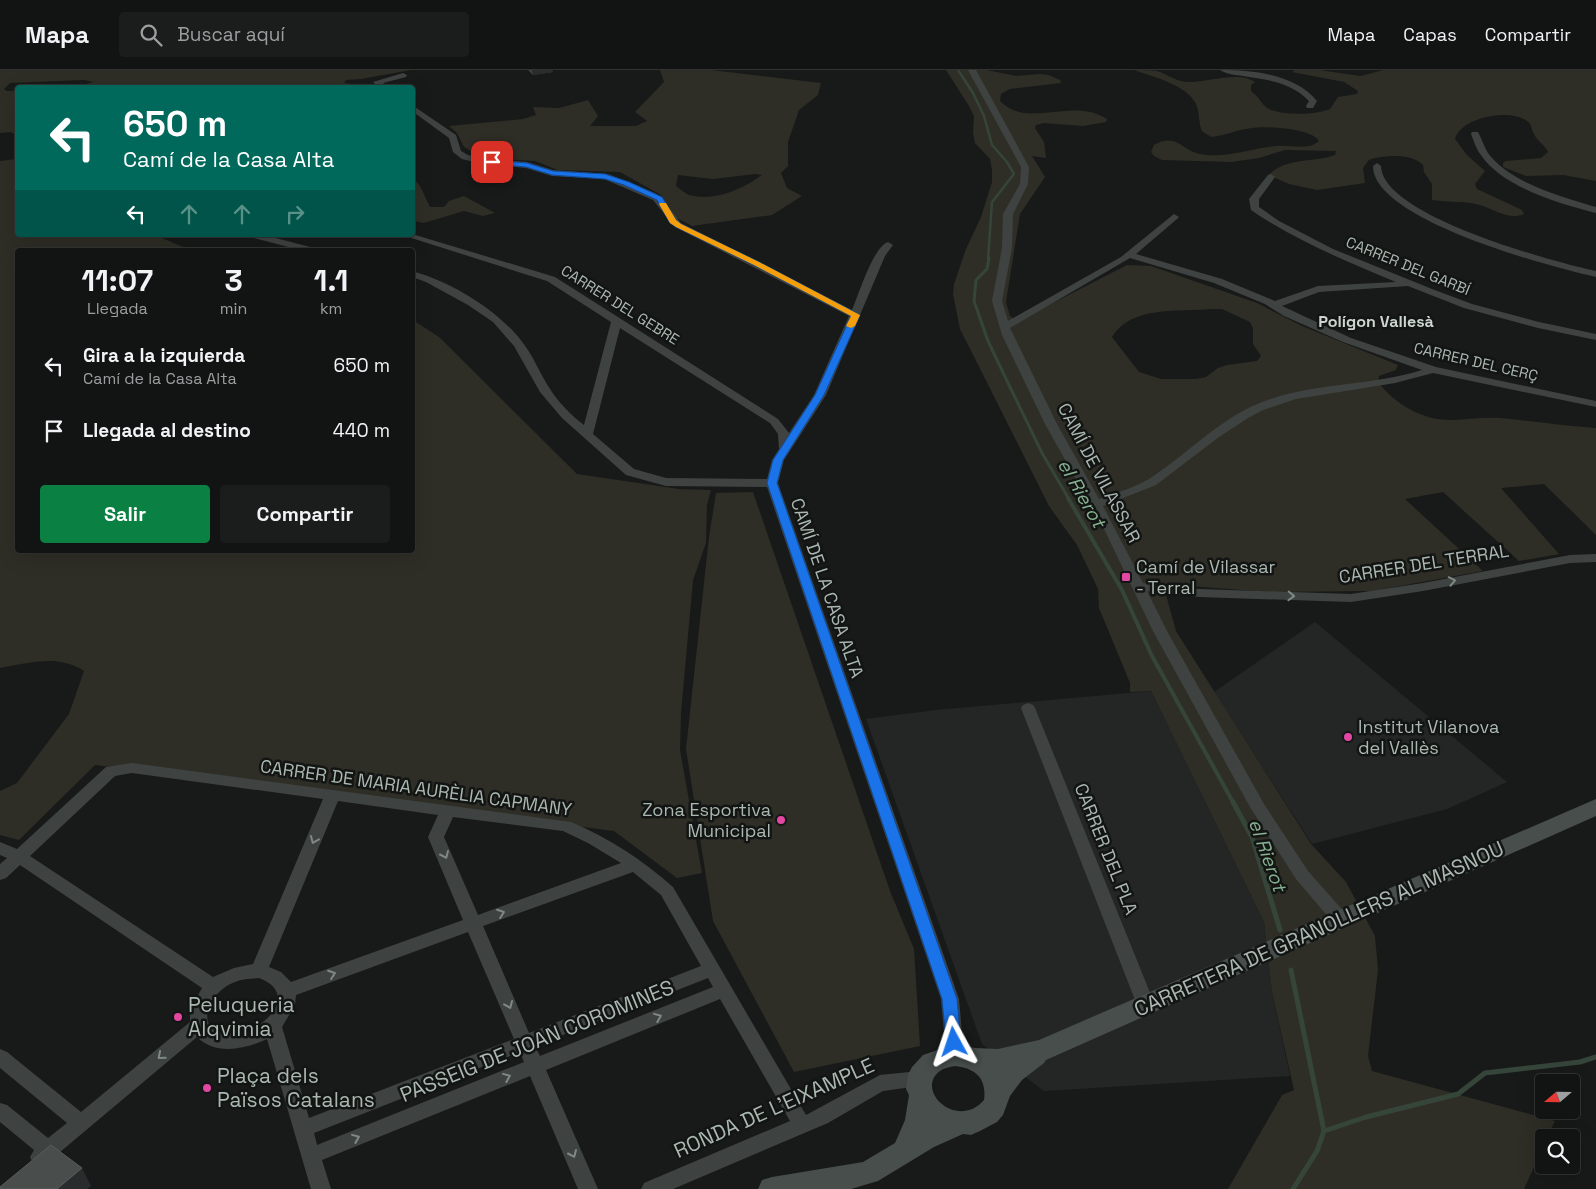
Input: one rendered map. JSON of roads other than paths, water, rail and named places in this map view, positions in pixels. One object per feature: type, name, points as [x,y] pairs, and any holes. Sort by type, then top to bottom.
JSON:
[{"type":"main road","name":"CARRETERA DE GRANOLLERS AL MASNOU","points":[[965,1057],[998,1060],[1043,1050],[1596,807]]},
{"type":"main road","name":"CARRETERA DE GRANOLLERS AL MASNOU","points":[[999,1091],[1013,1072],[1043,1050]]},
{"type":"main road","points":[[772,1189],[850,1177],[869,1172],[940,1130],[988,1115],[996,1105],[999,1091],[990,1070],[965,1057],[942,1057],[930,1062],[922,1071],[918,1120],[906,1149]]},
{"type":"main road","points":[[920,1088],[933,1114],[959,1124]]},
{"type":"street","name":"CAMÍ DE VILASSAR","points":[[972,70],[1025,167],[1024,184],[1008,214],[1007,248],[997,301],[1004,327],[1051,424],[1096,504],[1160,631],[1258,807],[1302,875],[1341,920]]},
{"type":"street","points":[[1224,70],[1284,80],[1306,92],[1313,101],[1310,106]]},
{"type":"street","points":[[381,85],[377,82],[403,75]]},
{"type":"street","points":[[415,109],[453,136],[457,152],[465,157],[502,164],[527,165],[552,173],[605,176],[652,195],[660,199],[673,222],[678,226],[855,315]]},
{"type":"street","points":[[1474,134],[1486,156],[1502,171],[1523,183],[1569,202],[1596,210]]},
{"type":"street","points":[[1377,166],[1378,177],[1391,194],[1420,212],[1469,236],[1596,274]]},
{"type":"street","name":"CARRER DEL GARBÍ","points":[[1271,177],[1254,199],[1254,208],[1276,223],[1330,251],[1468,306],[1538,325],[1596,337]]},
{"type":"street","points":[[1004,327],[1128,255],[1174,217]]},
{"type":"street","points":[[260,237],[303,248]]},
{"type":"street","name":"CARRER DEL GEBRE","points":[[414,237],[552,279],[774,421],[784,434],[785,448]]},
{"type":"street","name":"CAMÍ DE LA CASA ALTA","points":[[888,246],[880,255],[820,395],[778,460],[772,483],[950,999],[965,1057]]},
{"type":"street","name":"CARRER DEL CERÇ","points":[[1128,255],[1218,281],[1275,305],[1288,314],[1348,340],[1433,370],[1596,404]]},
{"type":"street","points":[[415,275],[430,280],[472,303],[496,320],[519,345],[546,392],[566,416],[630,472],[666,482],[772,483]]},
{"type":"street","points":[[1275,305],[1318,289],[1410,284]]},
{"type":"street","points":[[587,434],[617,320]]},
{"type":"street","points":[[1096,504],[1157,479],[1226,425],[1275,401],[1352,386],[1414,377],[1433,370]]},
{"type":"street","name":"CARRER DEL TERRAL","points":[[1138,586],[1200,593],[1351,598],[1423,587],[1570,559],[1596,558]]},
{"type":"street","name":"CARRER DEL PLA","points":[[1028,708],[1146,1005]]},
{"type":"street","name":"CARRER DE MARIA AURÈLIA CAPMANY","points":[[19,857],[111,771],[132,768],[565,826],[595,838],[636,864],[667,891],[802,1125]]},
{"type":"street","points":[[259,971],[333,795]]},
{"type":"street","points":[[448,810],[436,837],[588,1189]]},
{"type":"street","points":[[0,848],[19,857],[213,986]]},
{"type":"street","points":[[0,874],[19,857]]},
{"type":"street","points":[[286,991],[636,864]]},
{"type":"street","name":"PASSEIG DE JOAN COROMINES","points":[[303,1129],[712,969]]},
{"type":"street","points":[[259,971],[270,973],[280,979],[286,991],[288,997],[286,1008],[278,1020],[263,1033],[237,1042],[218,1040],[206,1035],[199,1025],[198,1009],[204,997],[213,986],[227,977],[244,972],[259,971]]},
{"type":"street","name":"PASSEIG DE JOAN COROMINES","points":[[311,1156],[724,990]]},
{"type":"street","points":[[28,1167],[199,1025]]},
{"type":"street","points":[[272,1025],[321,1189]]},
{"type":"street","points":[[0,1057],[81,1123]]},
{"type":"street","name":"RONDA DE L'EIXAMPLE","points":[[651,1189],[802,1125],[880,1083],[920,1088]]},
{"type":"street","points":[[0,1111],[48,1150]]},
{"type":"waterway","name":"el Rierot","points":[[958,70],[973,93],[984,116],[992,145],[1007,162],[1014,174],[992,202],[988,260]]},
{"type":"waterway","name":"el Rierot","points":[[989,258],[987,269],[976,280],[974,301],[988,341],[1009,385],[1042,453],[1069,499]]},
{"type":"waterway","name":"el Rierot","points":[[1068,498],[1122,590],[1152,656],[1234,804]]},
{"type":"waterway","name":"el Rierot","points":[[1233,802],[1252,837],[1280,930]]},
{"type":"waterway","name":"el Rierot","points":[[1291,970],[1324,1131]]},
{"type":"waterway","points":[[1324,1131],[1366,1117],[1458,1094],[1485,1073],[1580,1062],[1596,1057]]},
{"type":"waterway","points":[[1293,1189],[1317,1151],[1324,1131]]},
{"type":"place","name":"Camí de Vilassar - Terral","points":[[1126,577]]},
{"type":"place","name":"Institut Vilanova del Vallès","points":[[1348,737]]},
{"type":"place","name":"Zona Esportiva Municipal","points":[[781,820]]},
{"type":"place","name":"Peluqueria Alqvimia","points":[[178,1017]]},
{"type":"place","name":"Plaça dels Països Catalans","points":[[207,1088]]},
{"type":"district","name":"Polígon Vallesà","points":[[1376,321]]}]
